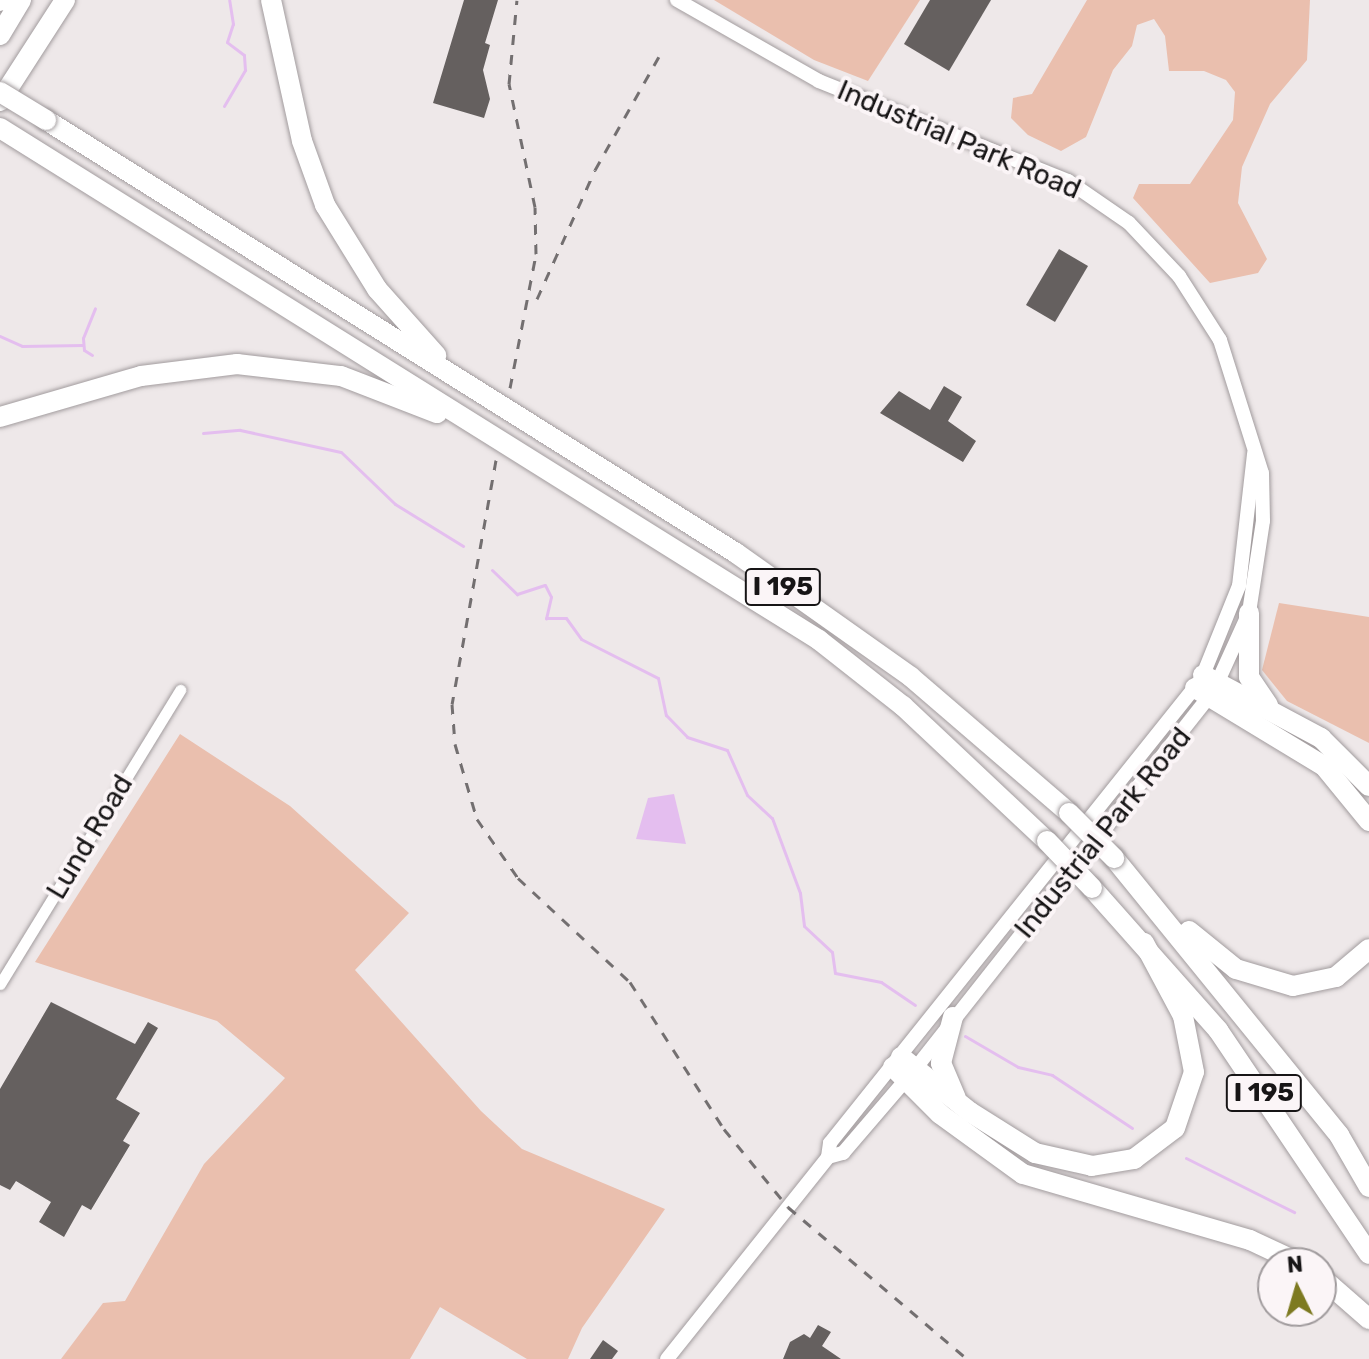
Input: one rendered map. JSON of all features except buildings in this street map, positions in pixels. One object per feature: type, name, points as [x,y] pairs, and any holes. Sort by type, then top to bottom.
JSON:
[{"type":"highway","points":[[0,35],[21,0]]},
{"type":"highway","points":[[0,101],[65,0]]},
{"type":"highway","points":[[271,0],[302,141],[337,228],[405,323],[476,388]]},
{"type":"highway","points":[[0,92],[476,388]]},
{"type":"highway","points":[[0,128],[534,464]]},
{"type":"highway","points":[[0,417],[161,372],[281,366],[398,395],[534,464]]},
{"type":"highway","name":"I 195","points":[[476,388],[736,553],[898,668],[1069,813],[1114,858],[1339,1135],[1369,1187]]},
{"type":"highway","name":"I 195","points":[[534,464],[819,640],[903,706],[1047,841],[1144,943],[1266,1095],[1369,1254]]},
{"type":"highway","points":[[1249,613],[1251,685],[1280,715]]},
{"type":"highway","points":[[1207,685],[1280,715],[1331,746],[1369,786]]},
{"type":"highway","points":[[1207,685],[1324,766],[1369,821]]},
{"type":"highway","points":[[1114,858],[1201,942],[1256,979],[1312,984],[1336,977],[1369,949]]},
{"type":"highway","points":[[903,1068],[1021,1147],[1080,1165],[1134,1159],[1170,1134],[1189,1100],[1192,1051],[1174,995],[1144,943]]},
{"type":"highway","points":[[953,1017],[943,1073],[970,1112]]},
{"type":"highway","points":[[903,1068],[961,1131],[1023,1174],[1265,1247]]},
{"type":"highway","points":[[1337,1291],[1369,1319]]},
{"type":"main road","name":"Industrial Park Road","points":[[667,1359],[828,1157],[830,1143],[953,1017],[1207,685],[1249,613],[1263,521],[1262,473],[1254,454],[1235,377],[1211,322],[1158,251],[1121,216],[1042,168],[819,81],[677,0]]},
{"type":"main road","name":"Industrial Park Road","points":[[903,1068],[1207,685],[1239,586],[1254,454]]},
{"type":"street","name":"Lund Road","points":[[0,984],[180,690]]},
{"type":"shaded area","points":[[714,0],[920,0],[868,81],[814,60]]},
{"type":"shaded area","points":[[1087,0],[1310,0],[1307,60],[1270,104],[1242,167],[1238,203],[1267,259],[1258,273],[1210,283],[1133,198],[1139,184],[1190,184],[1233,120],[1235,92],[1226,80],[1204,71],[1169,71],[1165,36],[1154,19],[1137,25],[1132,46],[1113,70],[1086,137],[1061,151],[1028,135],[1011,118],[1013,98],[1032,94]]},
{"type":"shaded area","points":[[1279,603],[1369,617],[1369,743],[1287,701],[1262,670]]},
{"type":"shaded area","points":[[180,734],[290,806],[409,913],[355,970],[481,1111],[522,1149],[665,1209],[582,1328],[568,1359],[527,1359],[440,1307],[410,1359],[61,1359],[103,1303],[125,1301],[204,1164],[285,1078],[217,1021],[35,962]]},
{"type":"shaded area","points":[[674,794],[686,844],[636,839],[648,798]]},
{"type":"waterway","points":[[224,106],[245,70],[244,55],[227,42],[233,24],[229,0]]},
{"type":"waterway","points":[[92,355],[84,350],[83,338],[95,308]]},
{"type":"waterway","points":[[0,336],[22,346],[83,345]]},
{"type":"waterway","points":[[203,433],[240,430],[341,452],[395,504],[463,546]]},
{"type":"waterway","points":[[492,570],[517,594],[545,585],[551,597],[546,618],[566,618],[581,639],[658,678],[666,715],[687,737],[727,750],[747,795],[772,818],[800,893],[804,926],[832,952],[835,973],[881,982],[915,1005]]},
{"type":"waterway","points":[[965,1036],[1018,1067],[1052,1075],[1132,1128]]},
{"type":"waterway","points":[[1186,1158],[1294,1212]]},
{"type":"railway","points":[[510,388],[536,254],[535,207],[509,84],[517,0]]},
{"type":"railway","points":[[537,299],[595,170],[661,53]]},
{"type":"railway","points":[[496,460],[452,704],[455,744],[477,819],[518,878],[630,982],[724,1129],[788,1207],[967,1359]]}]
